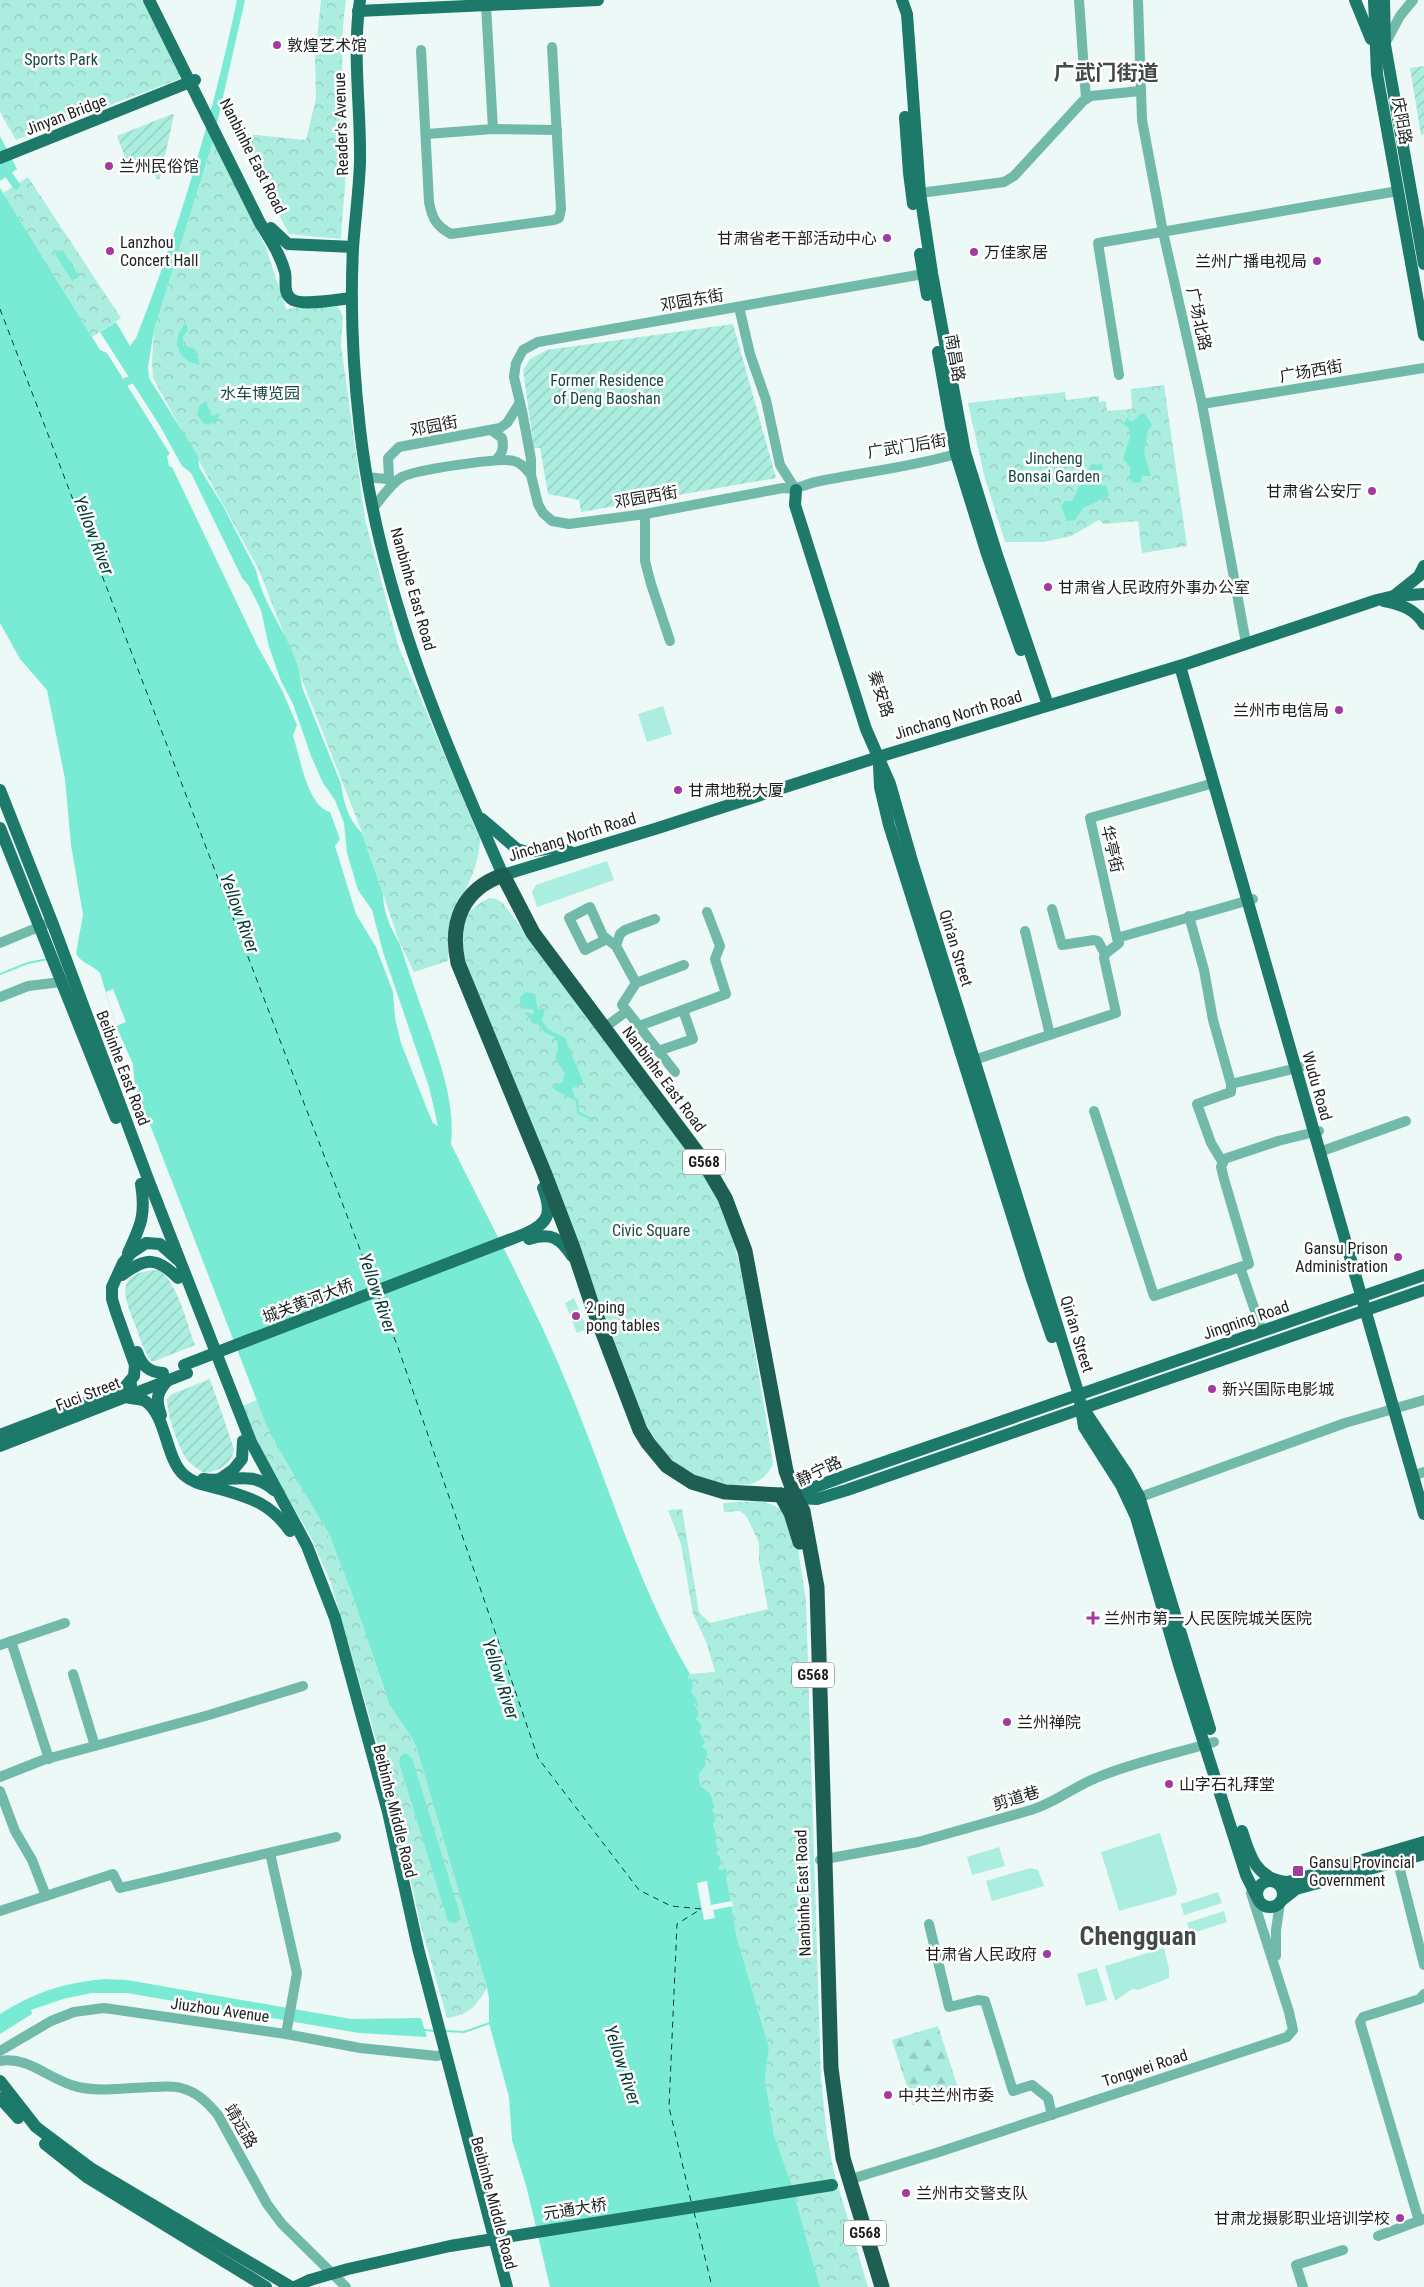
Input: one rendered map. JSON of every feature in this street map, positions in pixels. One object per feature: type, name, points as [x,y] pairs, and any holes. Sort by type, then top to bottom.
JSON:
[{"type":"highway","name":"Nanbinhe East Road","points":[[503,874],[534,933],[704,1162],[732,1213],[745,1251],[786,1470],[803,1511],[817,1588],[822,1860]]},
{"type":"highway","points":[[503,874],[480,885],[468,899],[458,919],[455,940],[458,963],[554,1199],[640,1430],[656,1456],[679,1476],[711,1489],[796,1498]]},
{"type":"highway","name":"Nanbinhe East Road","points":[[781,1495],[798,1530],[809,1583],[831,2068],[841,2182],[876,2287]]},
{"type":"highway","name":"Nanbinhe East Road","points":[[841,2182],[882,2287]]},
{"type":"main road","name":"Nanbinhe East Road","points":[[149,0],[191,78]]},
{"type":"main road","name":"Nanbinhe East Road","points":[[156,0],[198,94],[219,135],[266,220],[282,241],[295,245],[353,247],[352,298],[360,430],[373,508],[412,653],[503,874]]},
{"type":"main road","points":[[359,6],[486,5],[598,0]]},
{"type":"main road","points":[[1355,0],[1369,31],[1376,62]]},
{"type":"main road","name":"庆阳路","points":[[1374,0],[1376,62],[1424,335]]},
{"type":"main road","name":"庆阳路","points":[[1384,0],[1382,22],[1385,45],[1424,264]]},
{"type":"main road","name":"南昌路","points":[[902,1],[907,14],[920,192],[961,453]]},
{"type":"main road","name":"南昌路","points":[[902,1],[898,14],[908,173],[923,274],[961,453],[997,555],[1044,706]]},
{"type":"main road","name":"Reader's Avenue","points":[[353,247],[360,163],[356,64],[359,6]]},
{"type":"main road","points":[[142,99],[191,78]]},
{"type":"main road","name":"Jinyan Bridge","points":[[0,149],[142,99]]},
{"type":"main road","name":"Jinyan Bridge","points":[[0,158],[142,99]]},
{"type":"main road","name":"Nanbinhe East Road","points":[[219,135],[260,223],[276,249],[285,273],[286,290],[290,298],[303,302],[352,298]]},
{"type":"main road","name":"秦安路","points":[[796,490],[795,505],[866,729],[879,757]]},
{"type":"main road","points":[[1394,596],[1420,576],[1424,566]]},
{"type":"main road","name":"Jinchang North Road","points":[[503,874],[1044,706],[1183,665],[1377,600],[1394,596],[1424,594]]},
{"type":"main road","points":[[1377,600],[1399,604],[1411,611],[1424,624]]},
{"type":"main road","name":"Wudu Road","points":[[1183,665],[1214,784],[1250,899]]},
{"type":"main road","name":"Wudu Road","points":[[1183,665],[1367,1310],[1424,1494]]},
{"type":"main road","name":"Qin'an Street","points":[[879,757],[890,784],[912,861],[1079,1395]]},
{"type":"main road","name":"Qin'an Street","points":[[879,757],[880,787],[889,825],[1032,1279],[1071,1389],[1079,1395]]},
{"type":"main road","name":"Beibinhe East Road","points":[[0,790],[69,967],[159,1208],[180,1272],[214,1358]]},
{"type":"main road","points":[[477,813],[490,828],[517,849],[527,852],[558,847],[573,853]]},
{"type":"main road","name":"Beibinhe East Road","points":[[0,828],[142,1184],[161,1241]]},
{"type":"main road","points":[[509,1092],[521,1132],[548,1200],[549,1213],[546,1220],[528,1236]]},
{"type":"main road","name":"Wudu Road","points":[[1317,1132],[1324,1150],[1363,1296]]},
{"type":"main road","points":[[142,1184],[143,1217],[123,1269],[119,1284],[118,1300],[138,1357],[143,1365],[149,1370],[166,1376],[157,1395],[157,1403],[177,1457],[192,1475],[220,1484],[266,1505],[279,1516],[290,1531]]},
{"type":"main road","points":[[159,1208],[162,1219],[161,1241],[180,1272]]},
{"type":"main road","points":[[528,1236],[546,1235],[554,1236],[560,1240],[572,1257],[584,1283]]},
{"type":"main road","name":"城关黄河大桥","points":[[186,1369],[528,1236]]},
{"type":"main road","points":[[161,1241],[141,1245],[112,1287],[112,1299],[135,1365],[134,1376],[125,1392],[145,1402],[154,1412],[176,1463],[185,1476],[205,1486],[257,1476]]},
{"type":"main road","points":[[123,1269],[150,1260],[180,1272]]},
{"type":"main road","name":"Jingning Road","points":[[1079,1395],[1424,1275]]},
{"type":"main road","name":"Jingning Road","points":[[1083,1408],[1424,1290]]},
{"type":"main road","name":"Beibinhe Middle Road","points":[[214,1358],[257,1476],[290,1531],[311,1573],[340,1656],[441,2055],[505,2285]]},
{"type":"main road","name":"Beibinhe Middle Road","points":[[214,1358],[257,1456],[298,1529],[317,1570],[346,1654],[388,1812],[433,2022]]},
{"type":"main road","name":"Fuci Street","points":[[0,1436],[61,1417],[186,1369]]},
{"type":"main road","points":[[1079,1395],[1083,1408],[1084,1427],[1121,1484],[1134,1499],[1136,1517],[1180,1668],[1210,1743],[1251,1859],[1283,1888],[1281,1902]]},
{"type":"main road","name":"静宁路","points":[[796,1498],[822,1484],[1079,1395]]},
{"type":"main road","name":"静宁路","points":[[796,1498],[817,1499],[847,1490],[1083,1408]]},
{"type":"main road","points":[[0,1430],[37,1416],[61,1417]]},
{"type":"main road","points":[[0,1452],[42,1435],[61,1417]]},
{"type":"main road","name":"Fuci Street","points":[[0,1446],[61,1417]]},
{"type":"main road","points":[[220,1484],[242,1459],[243,1441]]},
{"type":"main road","points":[[257,1456],[257,1476]]},
{"type":"main road","name":"Wudu Road","points":[[1418,1474],[1424,1514]]},
{"type":"main road","points":[[257,1476],[275,1490],[281,1501]]},
{"type":"main road","points":[[1210,1743],[1246,1875],[1262,1904],[1270,1907],[1281,1902],[1296,1889],[1424,1854]]},
{"type":"main road","points":[[1258,1899],[1259,1886],[1266,1881],[1288,1882],[1301,1879],[1424,1842]]},
{"type":"main road","points":[[0,2081],[36,2127],[92,2169],[291,2287]]},
{"type":"main road","points":[[0,2098],[31,2133],[88,2178],[266,2287]]},
{"type":"main road","name":"元通大桥","points":[[295,2287],[310,2280],[348,2269],[450,2246],[841,2182]]},
{"type":"street","points":[[1079,0],[1086,99]]},
{"type":"street","name":"广场北路","points":[[1138,0],[1142,120],[1163,232],[1202,404],[1246,643]]},
{"type":"street","points":[[1385,45],[1400,16],[1413,0]]},
{"type":"street","points":[[486,5],[493,129]]},
{"type":"street","points":[[421,50],[427,134],[429,202],[432,218],[440,229],[451,234],[559,218],[561,209],[552,47]]},
{"type":"street","points":[[920,192],[1004,182],[1014,176],[1086,99],[1106,94],[1140,91]]},
{"type":"street","points":[[427,134],[493,129],[557,130]]},
{"type":"street","points":[[1119,375],[1098,244],[1398,191]]},
{"type":"street","name":"邓园东街","points":[[531,476],[531,459],[514,377],[516,363],[523,350],[538,342],[923,274]]},
{"type":"street","points":[[739,307],[750,354],[766,400],[780,465],[796,490]]},
{"type":"street","name":"广场西街","points":[[1202,404],[1424,368]]},
{"type":"street","name":"邓园街","points":[[367,477],[386,479],[389,477],[388,458],[400,448],[491,430],[507,423],[519,404]]},
{"type":"street","points":[[491,430],[502,438],[503,450],[497,459]]},
{"type":"street","name":"广武门后街","points":[[796,490],[817,481],[927,462],[961,453]]},
{"type":"street","points":[[373,508],[403,477],[497,459],[515,461],[522,464],[531,476]]},
{"type":"street","name":"邓园西街","points":[[531,476],[538,504],[543,513],[560,524],[645,514],[783,488],[796,490]]},
{"type":"street","points":[[645,514],[646,561],[651,584],[670,641]]},
{"type":"street","name":"华亭街","points":[[1117,938],[1090,818],[1214,784]]},
{"type":"street","points":[[974,1060],[1116,1013],[1104,958],[1119,943],[1117,938],[1250,899]]},
{"type":"street","points":[[1052,909],[1062,945],[1094,940],[1098,941],[1106,954]]},
{"type":"street","points":[[639,1026],[726,994],[715,958],[720,946],[707,912]]},
{"type":"street","points":[[1189,916],[1204,970],[1213,1020],[1231,1084],[1231,1092],[1197,1104],[1210,1143],[1223,1163]]},
{"type":"street","points":[[616,946],[620,934],[625,930],[655,919]]},
{"type":"street","points":[[0,942],[53,926]]},
{"type":"street","points":[[1025,931],[1050,1035]]},
{"type":"street","points":[[607,940],[616,946],[636,983]]},
{"type":"street","points":[[675,1072],[622,1005],[636,983],[684,965]]},
{"type":"street","points":[[0,997],[58,977]]},
{"type":"street","points":[[658,1051],[693,1039],[683,1010]]},
{"type":"street","points":[[604,1028],[627,1011]]},
{"type":"street","points":[[1231,1084],[1298,1067]]},
{"type":"street","points":[[1094,1110],[1154,1296],[1249,1264],[1221,1167],[1224,1159],[1278,1141],[1317,1132]]},
{"type":"street","points":[[1324,1150],[1406,1121]]},
{"type":"street","points":[[1240,1267],[1262,1331]]},
{"type":"street","points":[[1134,1499],[1396,1407],[1424,1400]]},
{"type":"street","points":[[0,1645],[65,1623]]},
{"type":"street","points":[[11,1641],[49,1759]]},
{"type":"street","points":[[73,1674],[95,1746]]},
{"type":"street","points":[[0,1777],[49,1759],[303,1686]]},
{"type":"street","name":"剪道巷","points":[[822,1860],[918,1842],[1045,1806],[1085,1783],[1123,1767],[1210,1743]]},
{"type":"street","points":[[0,1792],[15,1831],[32,1860],[46,1896]]},
{"type":"street","points":[[0,1911],[113,1874],[120,1888],[336,1837]]},
{"type":"street","points":[[270,1853],[297,1973],[286,2031]]},
{"type":"street","points":[[1398,1862],[1424,1965]]},
{"type":"street","name":"Tongwei Road","points":[[841,2182],[1286,2037],[1293,2030],[1276,1967],[1246,1875]]},
{"type":"street","points":[[1258,1899],[1261,1923]]},
{"type":"street","points":[[1276,1967],[1275,1945],[1281,1902]]},
{"type":"street","points":[[928,1924],[949,2007],[978,2000],[985,2002],[1013,2091],[1032,2085],[1048,2098],[1052,2114]]},
{"type":"street","points":[[1378,2236],[1422,2220],[1360,2022],[1363,2017],[1420,1999],[1424,1994]]},
{"type":"street","name":"Jiuzhou Avenue","points":[[0,2051],[51,2021],[74,2012],[104,2008],[286,2031],[360,2048],[441,2055]]},
{"type":"street","name":"靖远路","points":[[0,2061],[11,2059],[23,2061],[65,2083],[79,2087],[99,2090],[173,2086],[193,2092],[208,2103],[218,2114],[267,2204],[282,2224],[346,2287]]},
{"type":"street","points":[[1303,2287],[1296,2265],[1344,2250]]},
{"type":"green space","name":"Sports Park","points":[[0,0],[145,0],[182,78],[16,140],[0,112]]},
{"type":"green space","points":[[321,0],[346,0],[342,59],[346,171],[341,239],[289,234],[236,133],[306,140],[316,98],[315,60]]},
{"type":"green space","points":[[1424,66],[1424,134],[1421,135],[1410,68]]},
{"type":"green space","points":[[172,114],[174,115],[160,178],[157,180],[150,162],[129,168],[117,136]]},
{"type":"green space","name":"水车博览园","points":[[213,141],[266,248],[286,309],[336,304],[343,316],[341,345],[365,519],[398,645],[480,839],[474,871],[453,919],[448,961],[414,972],[399,941],[362,832],[258,568],[153,378],[154,330]]},
{"type":"green space","points":[[28,177],[121,318],[92,337],[3,193]]},
{"type":"green space","name":"Former Residence of Deng Baoshan","points":[[733,324],[776,478],[581,512],[579,500],[548,494],[540,448],[534,448],[523,370],[530,359],[547,350]]},
{"type":"green space","name":"Jincheng Bonsai Garden","points":[[1164,385],[1187,546],[1142,553],[1138,521],[1104,524],[1099,520],[1071,536],[1044,542],[1005,542],[984,475],[968,403],[1065,392],[1066,400],[1099,396],[1099,402],[1106,401],[1107,411],[1132,409],[1131,389]]},
{"type":"green space","points":[[663,706],[672,734],[647,742],[638,714]]},
{"type":"green space","points":[[607,861],[614,880],[537,907],[532,892],[536,885]]},
{"type":"green space","name":"Civic Square","points":[[489,898],[503,903],[706,1177],[725,1215],[742,1277],[773,1465],[756,1482],[739,1485],[716,1483],[690,1473],[669,1457],[652,1435],[645,1422],[547,1164],[462,953],[462,935],[465,920],[474,908]]},
{"type":"green space","points":[[158,1270],[165,1275],[176,1293],[195,1345],[151,1361],[139,1337],[130,1311],[126,1286],[129,1279],[135,1275]]},
{"type":"green space","name":"2 ping pong tables","points":[[574,1298],[587,1329],[577,1333],[565,1303]]},
{"type":"green space","points":[[210,1379],[234,1449],[230,1459],[224,1466],[215,1471],[204,1473],[189,1462],[182,1451],[171,1421],[167,1399],[172,1394]]},
{"type":"green space","points":[[257,1400],[281,1451],[338,1553],[354,1595],[388,1701],[416,1746],[487,1988],[475,2005],[462,2014],[447,2018],[420,1923],[405,1853],[376,1739],[331,1583],[311,1537],[264,1458],[242,1406]]},
{"type":"green space","points":[[760,1501],[773,1505],[785,1512],[798,1549],[806,1601],[821,2078],[827,2136],[834,2172],[868,2287],[820,2287],[791,2183],[774,2135],[765,2078],[769,2048],[737,1938],[724,1868],[721,1870],[718,1868],[721,1864],[720,1857],[716,1853],[719,1850],[715,1840],[717,1836],[713,1824],[716,1821],[715,1814],[712,1810],[715,1806],[710,1793],[702,1787],[699,1781],[699,1774],[706,1765],[705,1759],[708,1756],[706,1749],[702,1747],[704,1740],[700,1734],[701,1725],[696,1719],[699,1715],[694,1705],[696,1701],[691,1691],[692,1684],[688,1677],[690,1674],[715,1672],[707,1644],[693,1614],[681,1544],[668,1510],[682,1509],[699,1612],[710,1623],[768,1609],[759,1561],[759,1543],[747,1517],[740,1511],[724,1512],[723,1503]]},
{"type":"green space","points":[[1160,1833],[1177,1890],[1176,1895],[1119,1911],[1101,1852]]},
{"type":"green space","points":[[999,1847],[1005,1866],[972,1875],[967,1857]]},
{"type":"green space","points":[[1030,1868],[1038,1870],[1044,1886],[992,1901],[986,1881]]},
{"type":"green space","points":[[1218,1892],[1222,1903],[1184,1915],[1181,1904]]},
{"type":"green space","points":[[1224,1911],[1227,1922],[1190,1934],[1187,1923]]},
{"type":"green space","points":[[1164,1948],[1169,1978],[1138,1990],[1132,1989],[1115,2001],[1105,1966]]},
{"type":"green space","points":[[1097,1968],[1107,2000],[1086,2006],[1077,1974]]},
{"type":"green space","points":[[938,2026],[959,2091],[913,2105],[892,2040]]},
{"type":"water","name":"Yellow River","points":[[237,0],[245,0],[213,141],[154,330],[148,367],[149,378],[198,456],[199,467],[223,506],[256,570],[266,600],[294,656],[302,687],[341,784],[347,810],[362,833],[383,894],[388,919],[399,942],[435,1046],[447,1087],[452,1129],[451,1144],[556,1358],[584,1425],[639,1570],[671,1640],[690,1674],[688,1678],[692,1680],[693,1686],[691,1691],[697,1700],[694,1705],[699,1715],[696,1719],[700,1724],[700,1733],[705,1742],[702,1747],[706,1749],[708,1756],[705,1759],[706,1765],[699,1774],[699,1781],[702,1787],[710,1793],[715,1807],[712,1810],[716,1821],[713,1824],[717,1836],[715,1840],[719,1850],[716,1853],[720,1857],[721,1864],[718,1868],[721,1870],[725,1868],[727,1871],[726,1876],[737,1938],[769,2048],[765,2078],[774,2135],[791,2183],[820,2287],[550,2287],[527,2189],[512,2140],[509,2097],[489,2023],[487,1988],[416,1746],[388,1701],[352,1593],[329,1534],[266,1424],[135,1086],[133,1064],[116,1026],[100,973],[80,959],[76,953],[83,915],[71,845],[65,779],[47,690],[20,659],[0,623],[0,188],[100,350],[107,353],[170,454],[167,456],[169,466],[172,467],[258,647],[282,690],[297,725],[293,736],[310,791],[322,808],[330,812],[340,839],[335,846],[356,914],[376,947],[393,992],[395,1018],[401,1043],[433,1123],[438,1126],[429,1087],[383,952],[372,910],[358,890],[347,853],[344,823],[335,800],[323,783],[311,756],[293,704],[281,681],[269,647],[261,610],[249,586],[242,578],[191,473],[182,466],[160,426],[100,332],[116,322],[130,346],[136,338],[167,255],[194,171],[228,43]]},
{"type":"water","points":[[0,136],[17,169],[0,181]]},
{"type":"water","points":[[62,250],[79,276],[72,281],[55,254]]},
{"type":"water","points":[[186,323],[188,330],[183,337],[183,345],[195,349],[200,365],[186,359],[178,349],[178,336]]},
{"type":"water","points":[[206,401],[211,416],[220,413],[218,419],[211,424],[203,423],[197,414],[200,405]]},
{"type":"water","points":[[1144,413],[1152,425],[1148,430],[1144,453],[1151,476],[1142,476],[1141,482],[1135,483],[1130,480],[1130,467],[1123,459],[1130,437],[1129,428],[1123,424],[1130,414],[1128,419],[1132,422]]},
{"type":"water","points":[[1102,464],[1103,469],[1098,471],[1102,486],[1106,485],[1109,496],[1083,508],[1075,520],[1067,521],[1061,506],[1065,501],[1072,501],[1079,486],[1084,484],[1089,477],[1090,467]]},
{"type":"water","points":[[526,992],[535,995],[538,1010],[545,1008],[542,1021],[548,1029],[565,1038],[583,1082],[572,1089],[576,1101],[554,1089],[555,1085],[562,1083],[565,1074],[555,1057],[558,1050],[557,1038],[544,1032],[538,1024],[532,1023],[529,1016],[524,1014],[528,1012],[532,1015],[534,1012],[533,1009],[525,1009],[520,1004],[520,997]]},
{"type":"water","points":[[405,1753],[412,1758],[460,1914],[460,1919],[456,1923],[449,1922],[447,1918],[399,1762],[400,1757]]},
{"type":"water","points":[[105,1979],[127,1980],[351,2019],[421,2018],[427,2037],[359,2033],[127,1993],[92,1993],[63,1999],[31,2010],[32,2014],[0,2034],[0,2014],[13,2006],[38,1994],[63,1986]]},
{"type":"pier","points":[[113,989],[126,1022],[116,1026],[106,992]]},
{"type":"pier","points":[[707,1881],[711,1905],[732,1901],[733,1906],[713,1910],[715,1918],[704,1920],[697,1883]]},
{"type":"waterway","points":[[0,171],[8,174],[16,185]]},
{"type":"waterway","points":[[116,386],[140,376]]},
{"type":"waterway","points":[[0,974],[28,963],[48,959]]},
{"type":"waterway","points":[[577,1100],[578,1113],[593,1120]]},
{"type":"waterway","points":[[445,2031],[464,2032],[490,2023]]},
{"type":"waterway","points":[[425,2030],[435,2031]]},
{"type":"ferry route","points":[[0,309],[374,1286]]},
{"type":"ferry route","points":[[378,1296],[399,1350],[538,1758],[639,1890],[671,1906],[702,1909]]},
{"type":"ferry route","points":[[691,2201],[669,2107],[677,1924],[701,1909]]},
{"type":"ferry route","points":[[694,2212],[712,2287]]},
{"type":"place","name":"敦煌艺术馆","points":[[277,45]]},
{"type":"place","name":"兰州民俗馆","points":[[109,166]]},
{"type":"place","name":"甘肃省老干部活动中心","points":[[887,238]]},
{"type":"place","name":"Lanzhou Concert Hall","points":[[110,251]]},
{"type":"place","name":"万佳家居","points":[[974,252]]},
{"type":"place","name":"兰州广播电视局","points":[[1317,261]]},
{"type":"place","name":"甘肃省公安厅","points":[[1372,491]]},
{"type":"place","name":"甘肃省人民政府外事办公室","points":[[1048,587]]},
{"type":"place","name":"兰州市电信局","points":[[1339,710]]},
{"type":"place","name":"甘肃地税大厦","points":[[678,790]]},
{"type":"place","name":"Gansu Prison Administration","points":[[1398,1257]]},
{"type":"place","name":"2 ping pong tables","points":[[576,1316]]},
{"type":"place","name":"新兴国际电影城","points":[[1212,1389]]},
{"type":"place","name":"兰州市第一人民医院城关医院","points":[[1093,1618]]},
{"type":"place","name":"兰州禅院","points":[[1007,1722]]},
{"type":"place","name":"山字石礼拜堂","points":[[1169,1784]]},
{"type":"place","name":"Gansu Provincial Government","points":[[1298,1871]]},
{"type":"place","name":"甘肃省人民政府","points":[[1047,1954]]},
{"type":"place","name":"中共兰州市委","points":[[888,2095]]},
{"type":"place","name":"兰州市交警支队","points":[[906,2193]]},
{"type":"place","name":"甘肃龙摄影职业培训学校","points":[[1400,2218]]},
{"type":"district","name":"广武门街道","points":[[1106,73]]},
{"type":"district","name":"Chengguan","points":[[1138,1936]]}]
